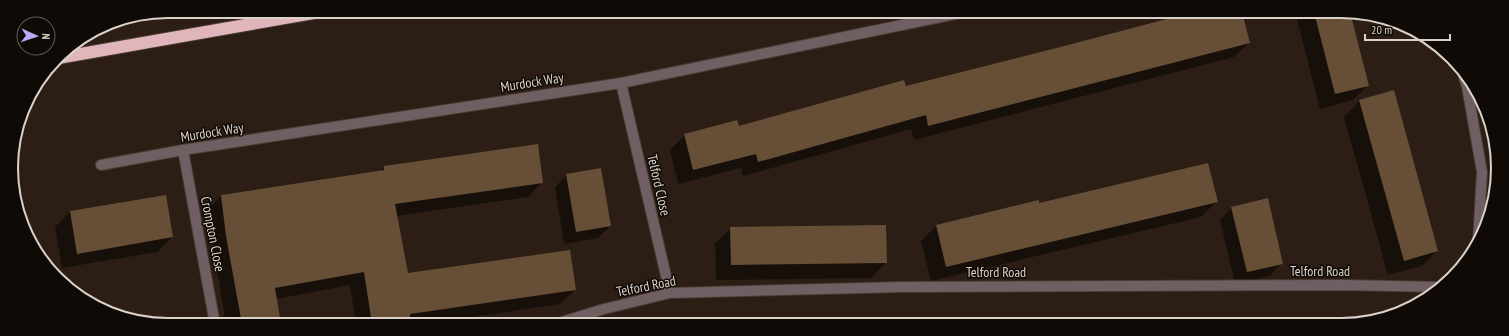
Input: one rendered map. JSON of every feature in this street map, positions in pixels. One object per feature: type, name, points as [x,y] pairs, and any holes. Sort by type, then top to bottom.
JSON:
[{"type":"highway","points":[[68,56],[285,18]]},
{"type":"street","name":"Murdock Way","points":[[102,165],[183,150],[621,83],[936,18]]},
{"type":"street","name":"Telford Close","points":[[621,83],[670,293]]},
{"type":"street","points":[[1467,86],[1482,172],[1479,228]]},
{"type":"street","name":"Crompton Close","points":[[183,150],[214,318]]},
{"type":"street","name":"Telford Road","points":[[575,318],[604,309],[670,293],[901,286],[1342,285],[1432,287]]},
{"type":"building","points":[[1170,18],[1244,18],[1250,43],[928,126],[926,115],[758,162],[756,154],[693,170],[684,134],[737,120],[739,126],[904,80],[906,86]]},
{"type":"building","points":[[1316,18],[1352,18],[1369,86],[1335,94]]},
{"type":"building","points":[[1394,90],[1438,251],[1404,261],[1359,100]]},
{"type":"building","points":[[538,144],[543,183],[395,204],[408,273],[570,250],[576,290],[410,314],[410,318],[371,318],[364,272],[275,288],[280,318],[241,318],[226,236],[221,195],[384,170],[384,166]]},
{"type":"building","points":[[1208,163],[1218,202],[946,267],[936,225],[1039,200],[1039,203]]},
{"type":"building","points":[[601,168],[611,226],[576,232],[566,174]]},
{"type":"building","points":[[166,195],[173,237],[77,254],[70,211]]},
{"type":"building","points":[[1268,198],[1283,264],[1247,272],[1231,207]]},
{"type":"building","points":[[886,225],[887,263],[731,265],[730,227]]}]
